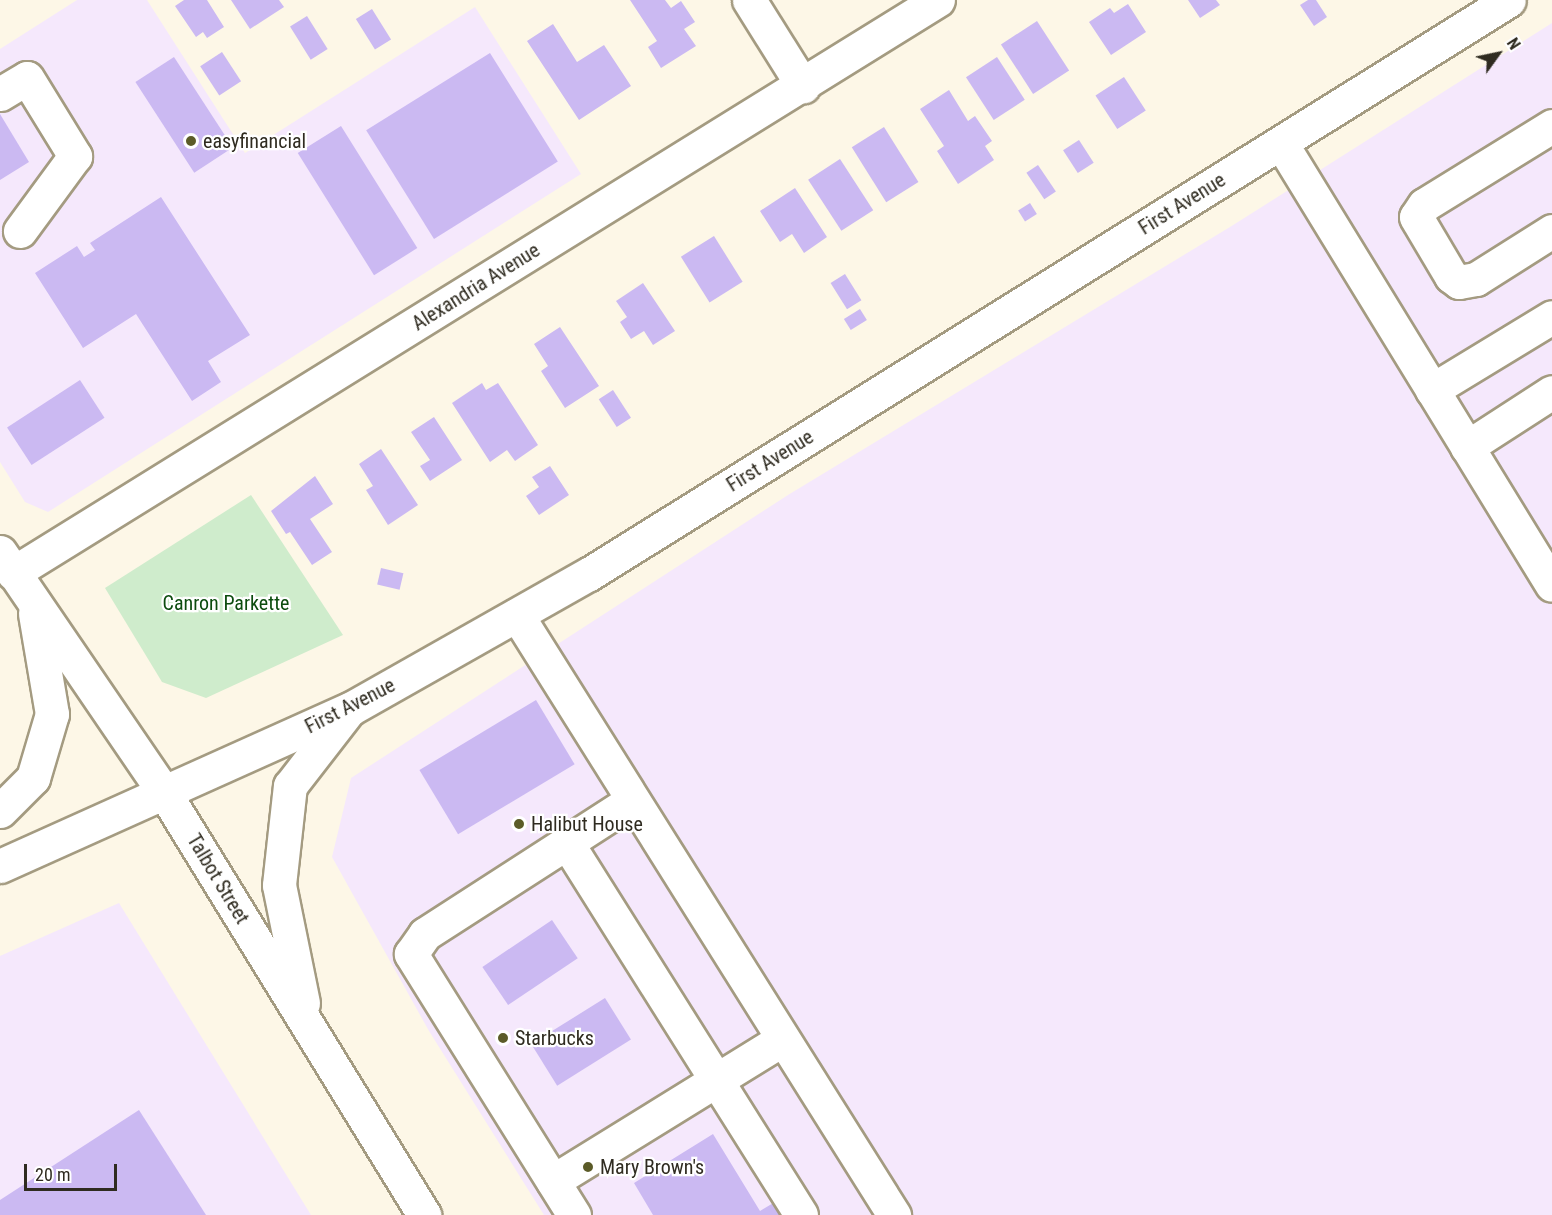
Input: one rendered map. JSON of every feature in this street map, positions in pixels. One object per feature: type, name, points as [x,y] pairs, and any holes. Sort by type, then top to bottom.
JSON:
[{"type":"main road","points":[[749,0],[803,86]]},
{"type":"main road","name":"Alexandria Avenue","points":[[7,562],[803,86],[938,0]]},
{"type":"main road","name":"First Avenue","points":[[0,866],[350,709],[589,574],[1509,0]]},
{"type":"main road","points":[[0,94],[27,78],[75,156],[20,231]]},
{"type":"main road","points":[[1552,126],[1424,205],[1416,217],[1451,276],[1466,283],[1552,231]]},
{"type":"main road","points":[[1281,143],[1552,585]]},
{"type":"main road","points":[[1432,390],[1552,317]]},
{"type":"main road","points":[[1467,447],[1552,392]]},
{"type":"main road","name":"Talbot Street","points":[[7,562],[34,605],[164,792],[424,1215]]},
{"type":"main road","points":[[0,811],[33,778],[52,714],[34,605]]},
{"type":"main road","points":[[517,615],[894,1215]]},
{"type":"main road","points":[[307,1026],[279,885],[290,786],[350,709]]},
{"type":"main road","points":[[574,1215],[411,954],[425,934],[633,800]]},
{"type":"main road","points":[[567,843],[801,1215]]},
{"type":"main road","points":[[553,1181],[783,1038]]},
{"type":"shaded area","points":[[77,0],[147,0],[245,153],[475,7],[581,174],[48,512],[25,502],[0,462],[0,49]]},
{"type":"shaded area","points":[[1552,23],[1552,1215],[544,1215],[429,1031],[332,857],[351,778],[788,495],[1230,227]]},
{"type":"shaded area","points":[[119,903],[311,1215],[0,1215],[0,956]]},
{"type":"green space","name":"Canron Parkette","points":[[251,495],[343,635],[206,698],[162,682],[105,588]]},
{"type":"building","points":[[184,0],[207,0],[224,27],[207,38],[203,32],[196,37],[175,6]]},
{"type":"building","points":[[231,0],[279,0],[284,7],[250,29]]},
{"type":"building","points":[[630,0],[665,0],[671,8],[681,1],[695,22],[684,29],[696,46],[661,68],[648,47],[657,41]]},
{"type":"building","points":[[1188,0],[1216,0],[1220,5],[1200,18]]},
{"type":"building","points":[[1308,0],[1316,0],[1327,17],[1314,26],[1300,5]]},
{"type":"building","points":[[1128,4],[1146,32],[1111,55],[1089,22],[1110,8],[1114,13]]},
{"type":"building","points":[[372,9],[391,40],[375,50],[356,19]]},
{"type":"building","points":[[307,16],[328,49],[311,60],[290,27]]},
{"type":"building","points":[[1037,21],[1069,70],[1033,94],[1001,44]]},
{"type":"building","points":[[553,24],[577,62],[604,45],[631,86],[579,120],[527,41]]},
{"type":"building","points":[[222,52],[241,81],[219,96],[200,66]]},
{"type":"building","points":[[490,53],[558,162],[434,239],[366,130]]},
{"type":"building","points":[[174,57],[233,148],[194,173],[135,82]]},
{"type":"building","points":[[997,57],[1025,100],[994,120],[966,77]]},
{"type":"building","points":[[1124,77],[1146,111],[1117,129],[1095,96]]},
{"type":"building","points":[[949,90],[968,121],[975,116],[992,141],[985,146],[994,160],[958,184],[937,151],[944,146],[920,109]]},
{"type":"building","points":[[0,114],[29,162],[0,180]]},
{"type":"building","points":[[341,126],[417,248],[374,275],[298,153]]},
{"type":"building","points":[[884,127],[918,182],[886,202],[852,147]]},
{"type":"building","points":[[1079,140],[1094,163],[1078,173],[1063,150]]},
{"type":"building","points":[[840,159],[873,210],[841,231],[808,180]]},
{"type":"building","points":[[1038,165],[1056,192],[1044,199],[1026,173]]},
{"type":"building","points":[[795,188],[827,237],[804,253],[792,234],[780,242],[760,211]]},
{"type":"building","points":[[161,197],[250,335],[208,361],[221,382],[192,401],[136,314],[83,348],[35,273],[77,246],[84,257],[95,250],[90,243]]},
{"type":"building","points":[[1030,203],[1037,214],[1025,221],[1018,210]]},
{"type":"building","points":[[714,236],[743,282],[710,302],[681,257]]},
{"type":"building","points":[[845,274],[861,300],[847,309],[831,283]]},
{"type":"building","points":[[643,283],[675,331],[653,345],[644,331],[631,339],[620,322],[627,317],[616,301]]},
{"type":"building","points":[[860,309],[867,320],[851,330],[844,319]]},
{"type":"building","points":[[560,327],[599,386],[565,408],[541,371],[548,366],[534,344]]},
{"type":"building","points":[[80,380],[105,418],[32,465],[7,427]]},
{"type":"building","points":[[482,383],[486,390],[498,383],[538,445],[515,461],[507,450],[490,462],[452,403]]},
{"type":"building","points":[[613,390],[631,418],[617,427],[599,399]]},
{"type":"building","points":[[434,417],[462,460],[430,481],[420,466],[430,460],[411,432]]},
{"type":"building","points":[[381,449],[418,505],[388,525],[366,490],[373,486],[359,464]]},
{"type":"building","points":[[550,466],[569,495],[539,515],[526,496],[539,487],[532,477]]},
{"type":"building","points":[[315,476],[333,504],[310,519],[332,552],[312,565],[290,532],[286,534],[271,511]]},
{"type":"building","points":[[381,568],[403,573],[400,590],[377,585]]},
{"type":"building","points":[[536,700],[575,764],[458,834],[419,770]]},
{"type":"building","points":[[552,920],[578,958],[508,1005],[482,967]]},
{"type":"building","points":[[605,998],[631,1040],[557,1086],[531,1044]]},
{"type":"building","points":[[139,1110],[206,1215],[0,1215],[0,1200]]},
{"type":"building","points":[[713,1134],[760,1211],[775,1202],[784,1215],[653,1215],[634,1183]]},
{"type":"place","name":"easyfinancial","points":[[191,141]]},
{"type":"place","name":"Halibut House","points":[[519,824]]},
{"type":"place","name":"Starbucks","points":[[503,1038]]},
{"type":"place","name":"Mary Brown's","points":[[588,1167]]}]
